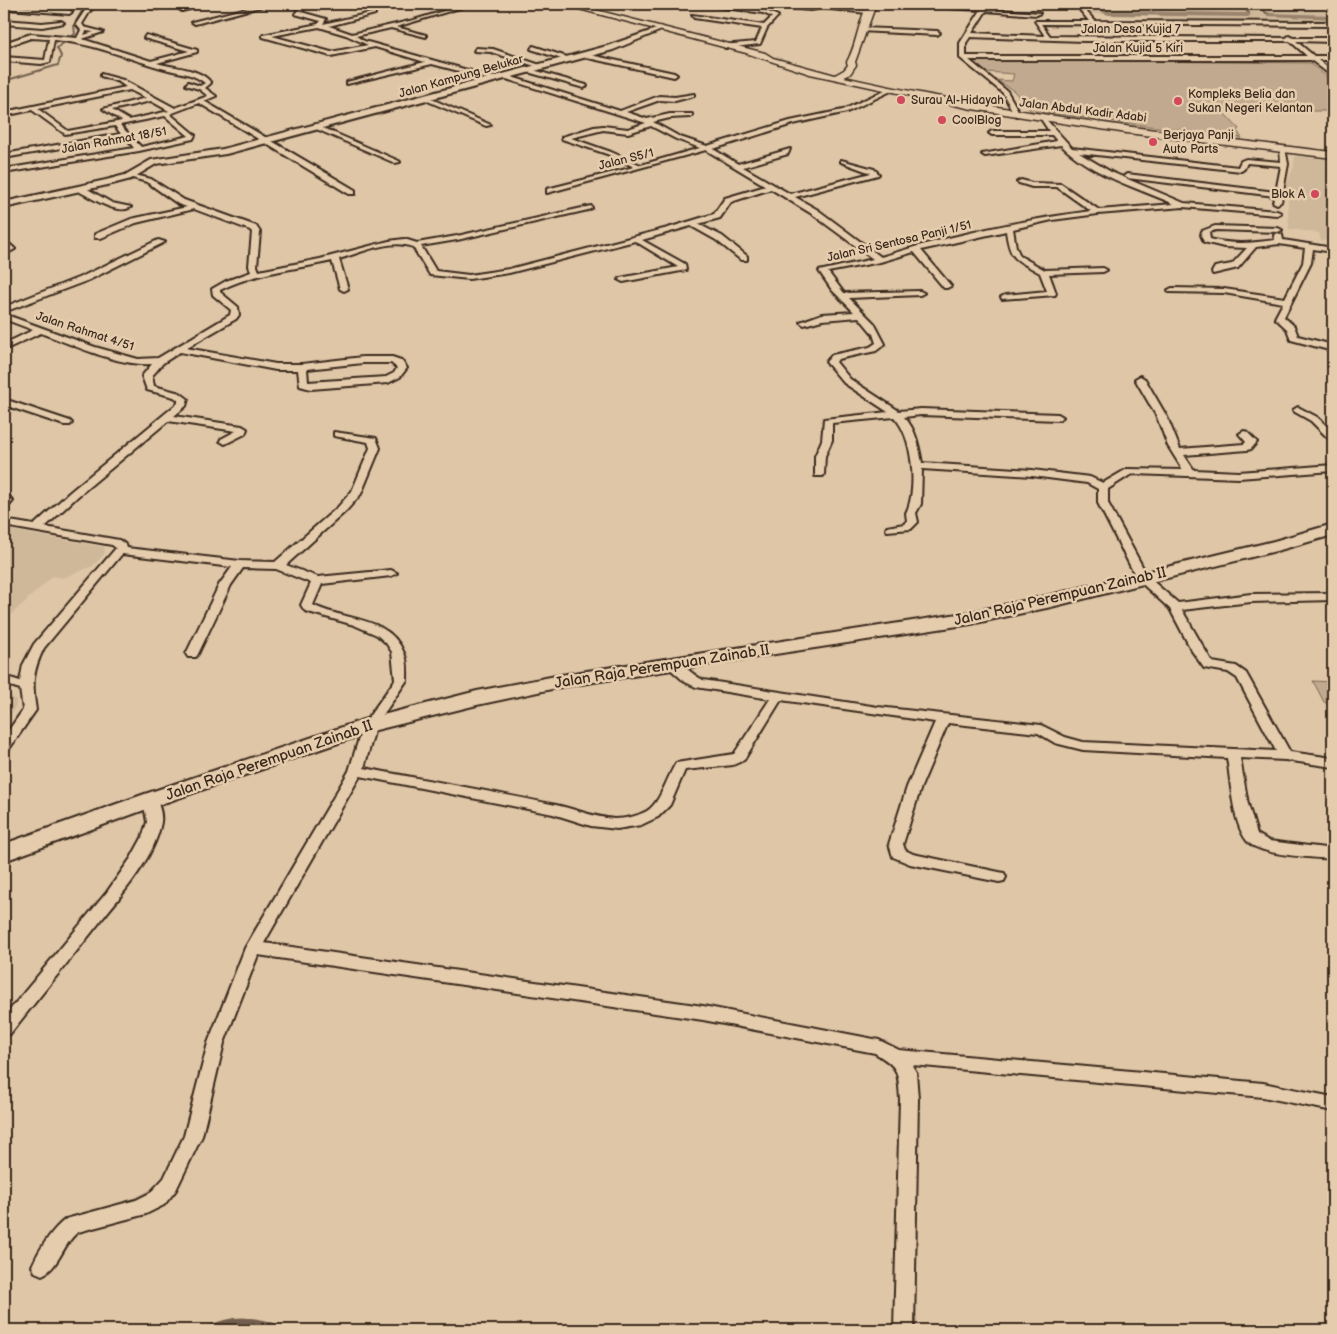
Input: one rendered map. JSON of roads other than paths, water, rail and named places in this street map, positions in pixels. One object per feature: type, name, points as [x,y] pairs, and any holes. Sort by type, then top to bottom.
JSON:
[{"type":"main road","name":"Jalan Abdul Kadir Adabi","points":[[564,4],[889,90],[1017,114],[1333,155]]},
{"type":"main road","points":[[837,76],[847,72],[852,65],[851,62],[859,45],[870,8]]},
{"type":"main road","name":"Jalan Abdul Kadir Adabi","points":[[837,76],[920,96]]},
{"type":"main road","name":"Jalan Raja Perempuan Zainab II","points":[[4,853],[150,800],[370,725],[477,698],[533,686],[971,618],[1051,601],[1142,577],[1280,545],[1333,529]]},
{"type":"street","points":[[78,39],[100,32],[82,28],[78,24],[95,4]]},
{"type":"street","points":[[130,4],[151,7],[172,4]]},
{"type":"street","points":[[182,10],[206,4]]},
{"type":"street","points":[[196,22],[268,4]]},
{"type":"street","points":[[285,4],[303,9],[297,13],[324,20],[321,25]]},
{"type":"street","points":[[351,36],[471,4]]},
{"type":"street","points":[[700,4],[773,14],[775,16],[756,44],[725,46]]},
{"type":"street","points":[[916,4],[1037,13]]},
{"type":"street","points":[[1033,4],[1037,13],[1037,22],[1049,38]]},
{"type":"street","points":[[773,5],[841,7],[847,10],[870,8]]},
{"type":"street","points":[[4,60],[48,61],[61,23],[71,10],[11,8]]},
{"type":"street","points":[[984,10],[963,44],[963,58],[984,73],[1005,92],[1017,114]]},
{"type":"street","points":[[1082,10],[1094,23]]},
{"type":"street","points":[[373,13],[265,36],[331,54],[374,46]]},
{"type":"street","points":[[694,16],[766,27]]},
{"type":"street","points":[[4,22],[42,25],[61,23]]},
{"type":"street","points":[[1037,22],[1333,24]]},
{"type":"street","points":[[1271,24],[1333,75]]},
{"type":"street","points":[[321,25],[374,46],[493,78]]},
{"type":"street","points":[[390,27],[424,36]]},
{"type":"street","points":[[78,39],[84,30],[82,28]]},
{"type":"street","name":"Jalan Kampung Belukar","points":[[4,205],[81,189],[131,176],[144,165],[154,162],[222,152],[425,98],[641,38],[661,29]]},
{"type":"street","points":[[862,30],[937,33]]},
{"type":"street","name":"Jalan Desa Kujid 7","points":[[970,35],[1084,39],[1333,40]]},
{"type":"street","points":[[4,45],[28,36],[78,39],[168,68],[187,71],[206,80],[208,83],[201,88]]},
{"type":"street","points":[[146,37],[195,51],[153,62]]},
{"type":"street","points":[[1084,39],[1088,44]]},
{"type":"street","points":[[1234,40],[1254,59]]},
{"type":"street","points":[[534,48],[568,59]]},
{"type":"street","points":[[1093,49],[1101,58]]},
{"type":"street","points":[[476,50],[491,50],[540,66]]},
{"type":"street","points":[[581,55],[606,62],[625,63],[674,75]]},
{"type":"street","name":"Jalan Kujid 5 Kiri","points":[[963,58],[1333,58]]},
{"type":"street","points":[[349,83],[432,63]]},
{"type":"street","points":[[526,70],[584,86]]},
{"type":"street","points":[[103,75],[121,81],[150,99],[173,110]]},
{"type":"street","points":[[502,76],[648,123],[678,138],[707,148],[790,196],[880,260]]},
{"type":"street","points":[[540,88],[578,76]]},
{"type":"street","points":[[32,107],[67,133],[166,114],[213,95],[201,88],[188,84]]},
{"type":"street","points":[[4,114],[131,88]]},
{"type":"street","name":"Jalan S5/1","points":[[550,191],[641,167],[792,122],[844,111],[889,90]]},
{"type":"street","points":[[619,113],[659,98],[692,95]]},
{"type":"street","points":[[425,98],[488,125]]},
{"type":"street","points":[[127,122],[106,109],[150,99]]},
{"type":"street","points":[[199,101],[352,192]]},
{"type":"street","name":"Jalan Rahmat 18/51","points":[[4,171],[138,149],[193,136],[166,114]]},
{"type":"street","points":[[641,167],[609,153],[564,138],[603,128],[628,131],[670,116],[690,115]]},
{"type":"street","points":[[1041,117],[1070,150],[1112,174],[1183,205]]},
{"type":"street","points":[[116,124],[138,149]]},
{"type":"street","points":[[316,127],[398,162]]},
{"type":"street","points":[[992,133],[1054,133]]},
{"type":"street","points":[[4,156],[126,135]]},
{"type":"street","points":[[985,154],[1063,143]]},
{"type":"street","points":[[72,144],[82,157]]},
{"type":"street","points":[[1279,242],[1277,194],[1285,164],[1283,148]]},
{"type":"street","points":[[738,166],[786,153],[788,150]]},
{"type":"street","points":[[1070,150],[1239,179],[1277,194]]},
{"type":"street","points":[[1239,179],[1243,162],[1249,160],[1285,164]]},
{"type":"street","points":[[790,196],[876,174],[872,170],[843,161]]},
{"type":"street","points":[[1112,174],[1239,179]]},
{"type":"street","points":[[131,176],[146,179],[181,202],[252,228],[256,232],[253,266],[256,274]]},
{"type":"street","points":[[1021,182],[1035,186],[1059,185],[1098,212]]},
{"type":"street","points":[[416,245],[434,273],[469,277],[509,271],[636,239],[717,216],[728,200],[774,186]]},
{"type":"street","points":[[81,189],[110,205],[127,208]]},
{"type":"street","name":"Jalan Sri Sentosa Panji 1/51","points":[[891,529],[907,528],[913,522],[910,513],[916,504],[917,466],[913,444],[906,424],[895,413],[847,381],[831,362],[835,357],[873,349],[881,344],[862,314],[843,296],[823,271],[880,260],[916,249],[1052,218],[1098,212],[1183,205],[1277,213]]},
{"type":"street","points":[[98,236],[134,221],[195,207]]},
{"type":"street","points":[[36,529],[74,494],[182,404],[183,399],[177,395],[150,388],[147,376],[160,361],[233,317],[236,312],[216,293],[216,289],[224,284],[256,274],[335,258],[397,242],[409,242],[416,245],[457,238],[588,208]]},
{"type":"street","points":[[692,223],[719,238],[744,258]]},
{"type":"street","points":[[1278,230],[1215,228],[1206,231],[1205,239],[1210,242],[1254,246],[1279,242],[1333,250]]},
{"type":"street","points":[[1009,229],[1012,247],[1017,257],[1044,272],[1103,270]]},
{"type":"street","points":[[623,280],[683,268],[636,239]]},
{"type":"street","points":[[4,241],[11,248],[4,253]]},
{"type":"street","points":[[4,310],[86,278],[161,242]]},
{"type":"street","points":[[1216,272],[1218,269],[1236,266],[1254,246]]},
{"type":"street","points":[[1309,247],[1307,263],[1279,318],[1291,328],[1294,338],[1333,348]]},
{"type":"street","points":[[916,249],[947,286]]},
{"type":"street","points":[[335,258],[344,288]]},
{"type":"street","points":[[1005,297],[1051,294],[1044,272]]},
{"type":"street","points":[[1172,290],[1224,291],[1287,301]]},
{"type":"street","points":[[843,296],[920,293]]},
{"type":"street","points":[[804,322],[822,317],[862,314]]},
{"type":"street","name":"Jalan Rahmat 4/51","points":[[4,316],[40,330],[138,362],[160,361]]},
{"type":"street","points":[[4,347],[40,330]]},
{"type":"street","points":[[178,349],[276,367],[363,360],[392,360],[398,362],[402,368],[397,375],[388,380],[311,386],[303,384],[302,366]]},
{"type":"street","points":[[1140,379],[1153,400],[1178,452],[1191,474]]},
{"type":"street","points":[[4,402],[67,423]]},
{"type":"street","points":[[1298,410],[1314,419],[1333,438]]},
{"type":"street","points":[[819,474],[820,456],[827,440],[827,421],[895,413],[940,412],[1058,417]]},
{"type":"street","points":[[165,418],[242,429],[242,432],[225,441]]},
{"type":"street","points":[[278,566],[342,509],[357,492],[375,448],[372,440],[337,434]]},
{"type":"street","points":[[1178,452],[1247,447],[1252,442],[1244,434]]},
{"type":"street","points":[[917,466],[1042,474],[1090,480],[1103,488]]},
{"type":"street","points":[[1103,488],[1127,472],[1135,471],[1238,474],[1333,468]]},
{"type":"street","points":[[1103,488],[1103,503],[1142,577],[1175,608],[1194,639],[1198,651],[1208,665],[1232,669],[1242,676],[1285,756]]},
{"type":"street","points":[[4,497],[8,500],[4,505]]},
{"type":"street","points":[[4,524],[121,544],[121,551],[38,647],[29,665],[26,687],[30,710],[4,746]]},
{"type":"street","points":[[121,551],[240,564],[278,566],[317,580],[391,573]]},
{"type":"street","points":[[192,654],[225,585],[240,564]]},
{"type":"street","points":[[42,1266],[65,1231],[73,1225],[139,1208],[158,1199],[170,1184],[193,1136],[216,1043],[253,948],[356,771],[370,725],[401,680],[398,653],[383,633],[364,624],[309,608],[307,605],[317,580]]},
{"type":"street","points":[[1175,608],[1251,598],[1333,596]]},
{"type":"street","points":[[672,664],[689,679],[700,684],[943,719],[1042,729],[1060,740],[1083,746],[1285,756],[1333,762]]},
{"type":"street","points":[[4,680],[26,687]]},
{"type":"street","points":[[356,771],[554,808],[591,821],[617,824],[629,823],[654,814],[663,805],[674,777],[681,766],[733,760],[739,757],[777,696]]},
{"type":"street","points":[[943,719],[914,787],[896,844],[898,853],[910,859],[999,878]]},
{"type":"street","points":[[1233,754],[1249,833],[1257,842],[1267,846],[1333,854]]},
{"type":"street","points":[[4,1029],[115,892],[147,843],[155,814],[150,800]]},
{"type":"street","points":[[253,948],[703,1013],[879,1047],[896,1057],[907,1072],[909,1099],[904,1330]]},
{"type":"street","points":[[896,1057],[1263,1090],[1333,1104]]},
{"type":"waterway","points":[[4,81],[58,65],[61,56],[57,48],[75,34],[74,25],[86,4]]},
{"type":"waterway","points":[[1100,4],[1105,12],[1109,13],[1248,15]]},
{"type":"waterway","points":[[1239,4],[1249,13]]},
{"type":"waterway","points":[[1257,4],[1266,13],[1271,14]]},
{"type":"waterway","points":[[1269,15],[1333,17]]},
{"type":"waterway","points":[[207,1330],[235,1321],[254,1321],[283,1330]]},
{"type":"place","name":"Surau Al-Hidayah","points":[[901,100]]},
{"type":"place","name":"Kompleks Belia dan Sukan Negeri Kelantan","points":[[1178,101]]},
{"type":"place","name":"CoolBlog","points":[[942,120]]},
{"type":"place","name":"Berjaya Panji Auto Parts","points":[[1153,142]]},
{"type":"place","name":"Blok A","points":[[1315,194]]}]
